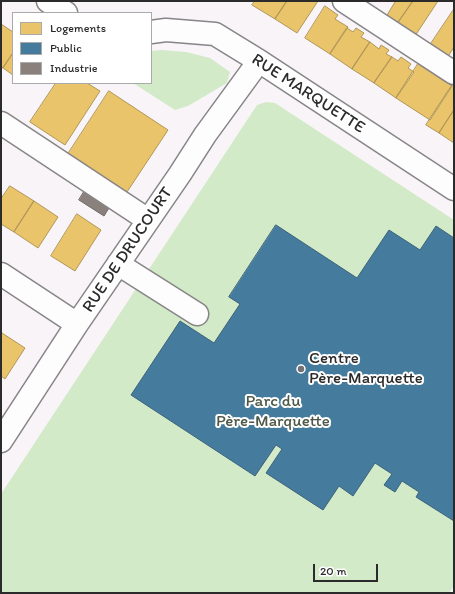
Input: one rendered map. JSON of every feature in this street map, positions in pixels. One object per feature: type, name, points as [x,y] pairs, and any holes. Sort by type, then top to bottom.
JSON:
[{"type":"street","points":[[48,1],[64,12]]},
{"type":"street","points":[[344,1],[454,73]]},
{"type":"street","name":"RUE MARQUETTE","points":[[152,32],[166,30],[215,34],[454,189]]},
{"type":"street","name":"RUE DE DRUCOURT","points":[[3,433],[205,135],[259,62]]},
{"type":"street","points":[[1,123],[148,220]]},
{"type":"street","points":[[118,264],[197,314]]},
{"type":"street","points":[[1,274],[77,324]]},
{"type":"green space","points":[[162,50],[186,52],[210,58],[230,72],[227,83],[188,106],[175,110],[135,84],[152,84],[152,51]]},
{"type":"green space","name":"Parc du Père-Marquette","points":[[266,102],[275,103],[454,220],[454,586],[449,593],[1,593],[1,494],[257,105]]},
{"type":"building: Logements","points":[[255,1],[287,1],[275,19],[252,5]]},
{"type":"building: Logements","points":[[287,1],[318,1],[297,33],[275,19]]},
{"type":"building: Logements","points":[[394,1],[413,1],[395,27],[384,20],[395,2]]},
{"type":"building: Logements","points":[[413,1],[438,1],[413,39],[395,27]]},
{"type":"building: Logements","points":[[325,6],[338,15],[335,19],[348,27],[330,54],[305,38]]},
{"type":"building: Logements","points":[[454,9],[454,47],[444,63],[426,51]]},
{"type":"building: Logements","points":[[1,24],[12,31],[12,54],[3,68],[1,67]]},
{"type":"building: Logements","points":[[347,28],[353,32],[356,28],[364,33],[361,37],[370,42],[352,69],[330,54]]},
{"type":"building: Logements","points":[[370,42],[379,49],[381,45],[389,50],[386,54],[392,57],[374,83],[352,69]]},
{"type":"building: Logements","points":[[12,54],[12,74],[3,68]]},
{"type":"building: Logements","points":[[392,57],[398,61],[401,57],[411,64],[408,68],[414,72],[396,98],[374,83]]},
{"type":"building: Logements","points":[[418,64],[452,86],[430,120],[396,98]]},
{"type":"building: Logements","points":[[454,82],[454,110],[439,133],[426,125]]},
{"type":"building: Logements","points":[[55,84],[89,84],[100,91],[65,145],[30,122]]},
{"type":"building: Logements","points":[[109,91],[168,130],[125,195],[66,157]]},
{"type":"building: Logements","points":[[454,110],[454,143],[439,133]]},
{"type":"building: Logements","points":[[10,186],[34,201],[14,232],[1,224],[1,199]]},
{"type":"building: Logements","points":[[34,201],[58,217],[38,248],[14,232]]},
{"type":"building: Logements","points":[[77,214],[101,230],[75,271],[51,256]]},
{"type":"building: Logements","points":[[2,333],[25,348],[5,379],[1,376]]},
{"type":"building: Public","name":"Centre Père-Marquette","points":[[276,225],[357,278],[389,230],[420,250],[436,226],[454,238],[454,521],[416,497],[419,492],[402,481],[395,492],[384,485],[392,474],[375,463],[353,496],[339,486],[323,510],[266,473],[282,449],[276,445],[255,476],[131,395],[180,321],[214,343],[240,304],[229,297]]},
{"type":"building: Industrie","points":[[87,187],[112,203],[104,216],[79,200]]},
{"type":"place","name":"Centre Père-Marquette","points":[[301,369]]}]
